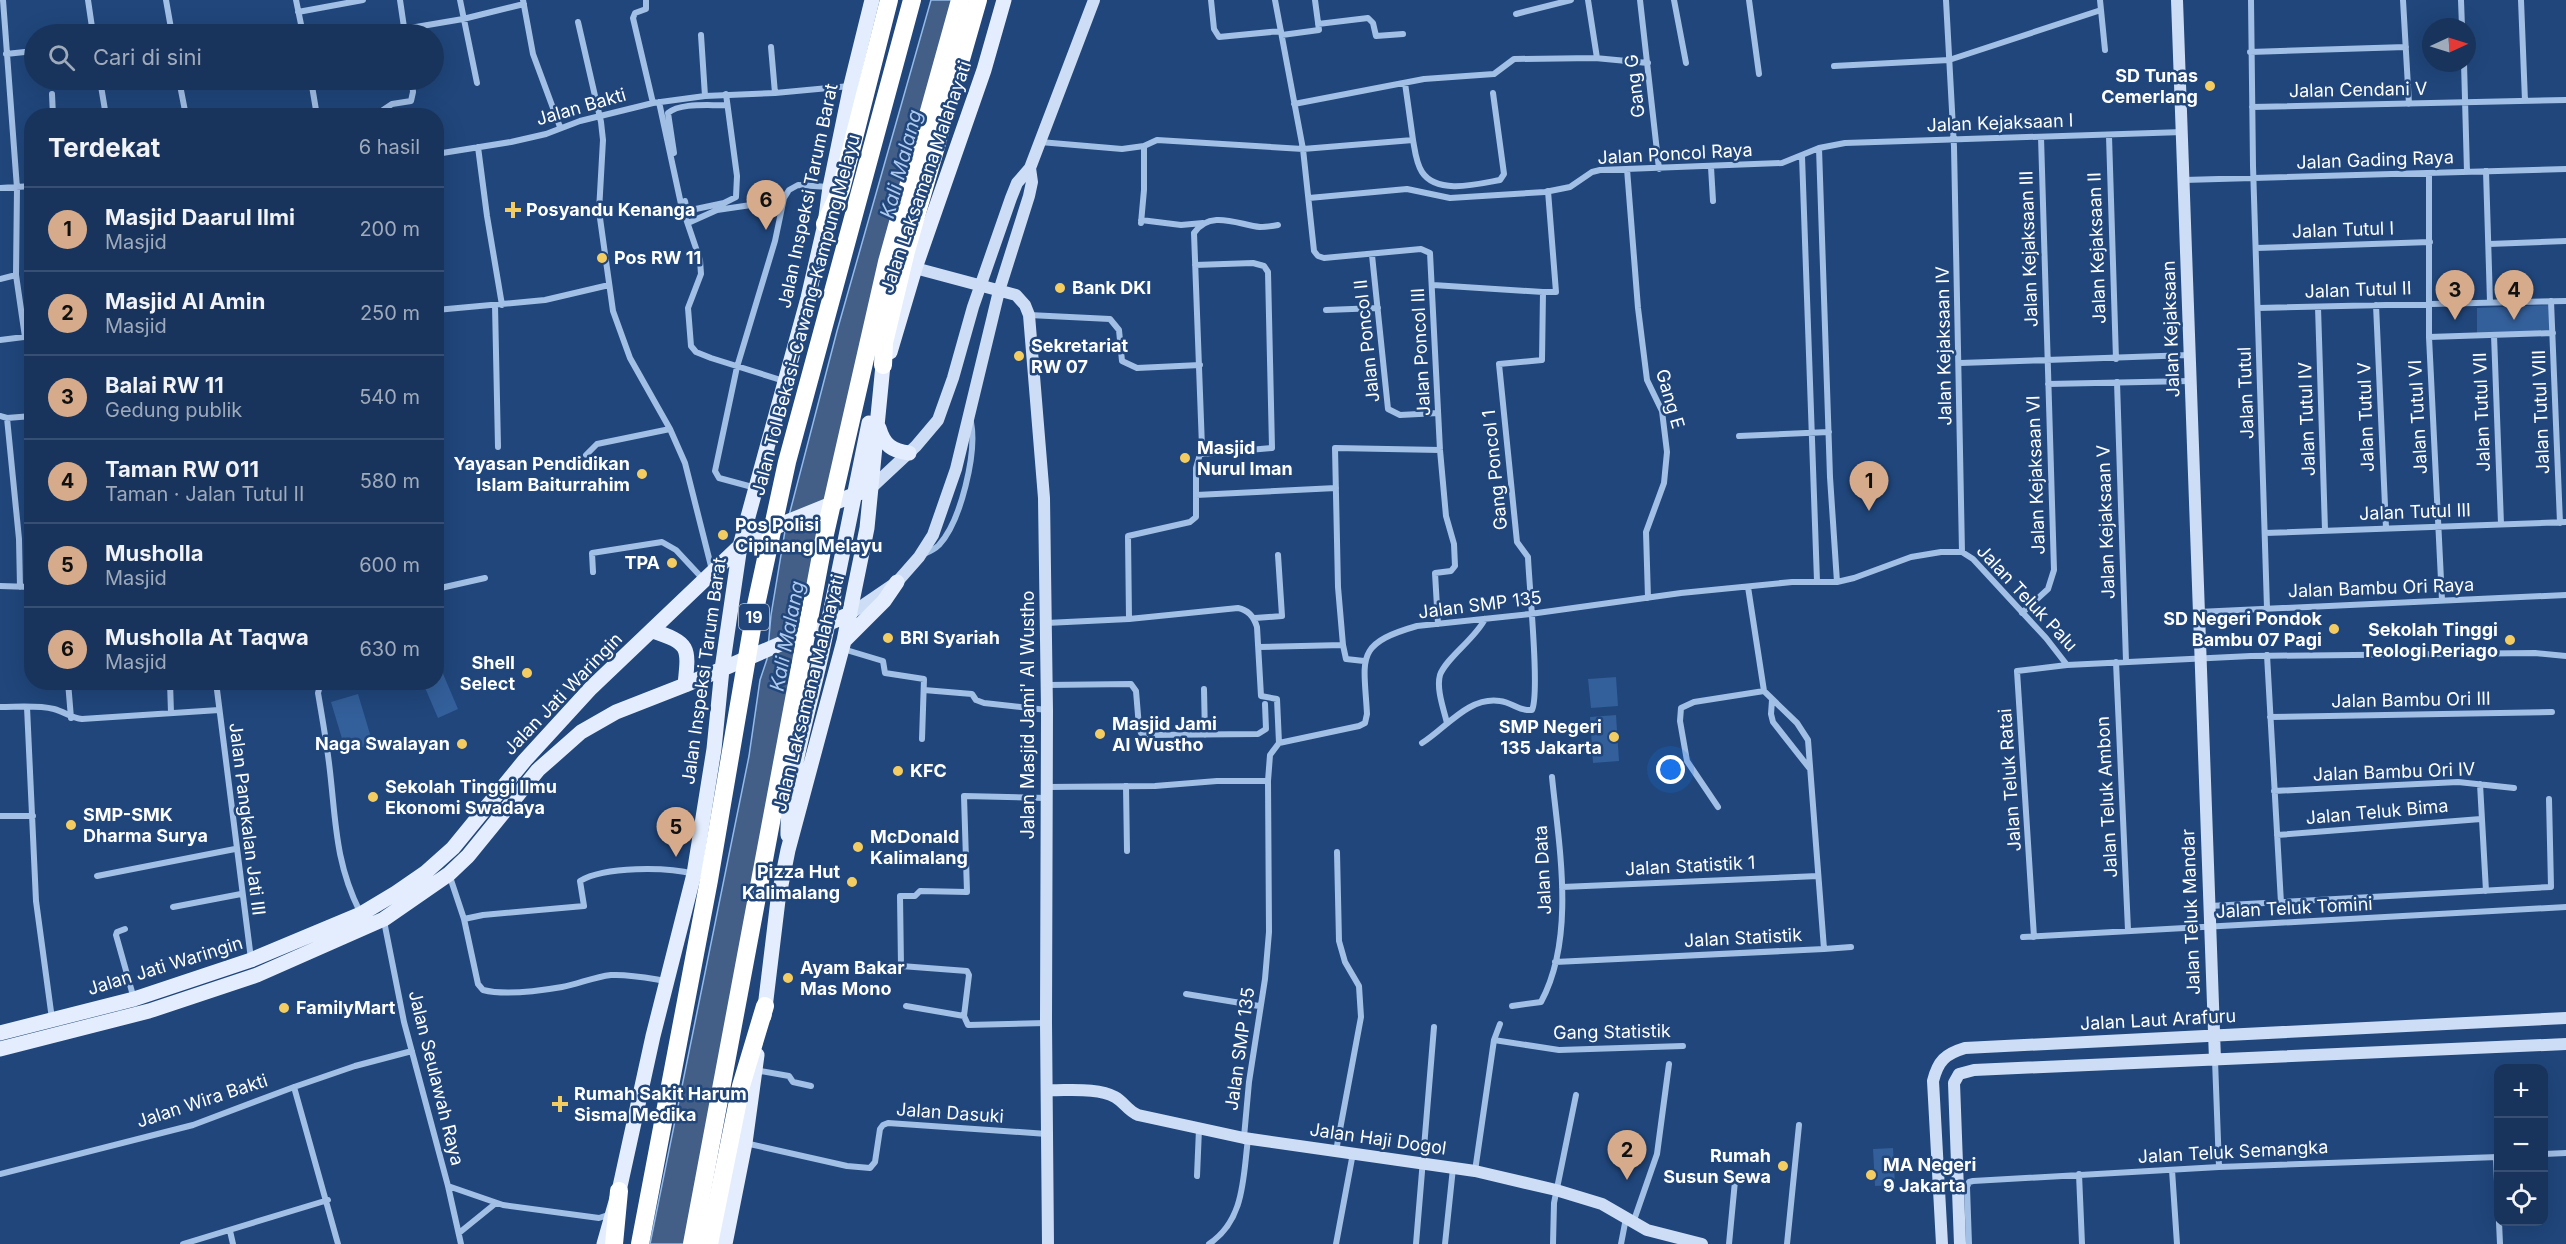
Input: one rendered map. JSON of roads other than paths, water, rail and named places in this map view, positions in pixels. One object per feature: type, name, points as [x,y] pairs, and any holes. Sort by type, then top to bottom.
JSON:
[{"type":"highway","points":[[825,224],[841,189],[889,0]]},
{"type":"highway","name":"Jalan Tol Bekasi–Cawang–Kampung Melayu","points":[[640,1244],[707,891],[756,605],[787,462],[912,0]]},
{"type":"highway","points":[[692,1244],[825,534],[887,262],[960,0]]},
{"type":"highway","points":[[883,365],[884,343],[906,251],[978,0]]},
{"type":"highway","points":[[709,1244],[741,1086],[765,1006]]},
{"type":"highway","points":[[614,1244],[618,1191]]},
{"type":"main road","name":"Jalan Inspeksi Tarum Barat","points":[[604,1244],[694,874],[715,739],[722,669],[740,546],[808,298],[825,224],[830,187],[851,86],[873,0]]},
{"type":"main road","name":"Jalan Laksamana Malahayati","points":[[788,850],[788,815],[821,626],[836,592],[854,496],[883,365],[891,348],[915,268],[984,70],[1004,0]]},
{"type":"main road","name":"Jalan Laksamana Malahayati","points":[[725,1244],[745,1143],[788,850],[843,645],[867,528],[883,365]]},
{"type":"main road","points":[[878,425],[882,438],[888,446],[897,452],[909,453]]},
{"type":"main road","name":"Jalan Jati Waringin","points":[[0,1033],[134,999],[251,960],[361,914],[425,873],[453,848],[537,746],[591,688],[740,546],[782,524],[871,488]]},
{"type":"main road","points":[[843,645],[884,601],[897,582]]},
{"type":"main road","name":"Jalan Jati Waringin","points":[[0,1049],[149,1011],[257,975],[384,919],[449,874],[468,856],[538,770],[580,733],[616,712],[764,652],[850,614]]},
{"type":"main road","points":[[653,631],[679,640],[686,647],[688,658],[685,685]]},
{"type":"street","points":[[3,0],[17,188],[16,275],[24,316]]},
{"type":"street","points":[[88,0],[92,24]]},
{"type":"street","points":[[166,0],[170,24]]},
{"type":"street","points":[[296,0],[301,24]]},
{"type":"street","points":[[298,12],[363,0]]},
{"type":"street","points":[[400,0],[404,24]]},
{"type":"street","points":[[460,0],[477,82]]},
{"type":"street","points":[[646,0],[646,9],[635,13],[633,18],[681,204],[701,268],[688,308],[691,346],[696,352],[784,381]]},
{"type":"street","points":[[1030,168],[1094,0]]},
{"type":"street","points":[[1211,0],[1214,29],[1219,37],[1319,30],[1315,0]]},
{"type":"street","points":[[1275,0],[1303,149],[1309,198]]},
{"type":"street","points":[[1516,14],[1571,0]]},
{"type":"street","points":[[1588,0],[1597,58]]},
{"type":"street","name":"Gang G","points":[[1640,0],[1659,169]]},
{"type":"street","points":[[1674,0],[1686,63]]},
{"type":"street","points":[[1749,0],[1759,74]]},
{"type":"street","name":"Jalan Kejaksaan IV","points":[[1946,0],[1960,363],[1962,552]]},
{"type":"street","points":[[2100,0],[2104,50]]},
{"type":"street","name":"Jalan Kejaksaan","points":[[2177,0],[2199,657]]},
{"type":"street","name":"Jalan Tutul","points":[[2251,0],[2250,52],[2267,608]]},
{"type":"street","points":[[2403,0],[2409,104]]},
{"type":"street","points":[[2461,0],[2462,18]]},
{"type":"street","points":[[2521,0],[2525,101]]},
{"type":"street","points":[[441,24],[523,2],[538,74],[560,127]]},
{"type":"street","points":[[1834,66],[1949,60],[2101,9]]},
{"type":"street","points":[[1318,24],[1368,18],[1373,23],[1376,36],[1403,34]]},
{"type":"street","points":[[578,22],[600,116],[603,140],[599,211],[613,312],[630,358],[670,429],[685,463],[708,575]]},
{"type":"street","points":[[701,35],[705,96]]},
{"type":"street","points":[[2250,52],[2406,46]]},
{"type":"street","points":[[771,47],[775,93]]},
{"type":"street","points":[[6,54],[24,52]]},
{"type":"street","points":[[1294,104],[1405,83],[1494,74],[1514,59],[1597,58],[1648,63]]},
{"type":"street","points":[[2464,72],[2467,172]]},
{"type":"street","points":[[1405,83],[1413,140],[1420,168],[1432,182],[1461,186],[1500,180],[1504,174],[1493,93]]},
{"type":"street","name":"Jalan Bakti","points":[[444,153],[520,140],[656,102],[726,94],[775,93],[851,86]]},
{"type":"street","points":[[101,90],[104,108]]},
{"type":"street","points":[[181,90],[184,108]]},
{"type":"street","points":[[313,90],[316,108]]},
{"type":"street","points":[[385,108],[413,98],[413,90]]},
{"type":"street","points":[[52,94],[53,108]]},
{"type":"street","points":[[726,94],[737,176],[736,197],[724,203],[691,210],[686,206],[678,173],[668,113],[672,109],[727,105]]},
{"type":"street","name":"Jalan Cendani V","points":[[2252,107],[2566,100]]},
{"type":"street","name":"Jalan Kejaksaan I","points":[[1819,148],[1845,142],[2109,136],[2183,132]]},
{"type":"street","name":"Jalan Kejaksaan II","points":[[2109,136],[2116,359]]},
{"type":"street","name":"Jalan Kejaksaan III","points":[[2041,137],[2047,360]]},
{"type":"street","points":[[1040,142],[1122,149],[1144,146],[1157,140],[1303,149],[1413,140]]},
{"type":"street","points":[[1144,146],[1145,179],[1141,222],[1203,223],[1229,220],[1261,227],[1278,225]]},
{"type":"street","points":[[478,147],[499,305],[498,447]]},
{"type":"street","points":[[1819,148],[1837,582]]},
{"type":"street","name":"Jalan Poncol Raya","points":[[1309,198],[1407,189],[1450,198],[1548,191],[1570,187],[1592,172],[1782,163],[1819,148]]},
{"type":"street","points":[[1802,156],[1817,581]]},
{"type":"street","points":[[1711,167],[1713,201]]},
{"type":"street","name":"Jalan Jati Waringin","points":[[871,488],[909,453],[938,420],[980,286],[1017,183],[1030,168]]},
{"type":"street","name":"Jalan Jati Waringin","points":[[850,614],[897,582],[919,557],[942,515],[999,291],[1029,196],[1032,182],[1030,168]]},
{"type":"street","name":"Gang E","points":[[1627,169],[1636,285],[1647,380],[1662,411],[1667,452],[1664,483],[1646,532],[1648,598]]},
{"type":"street","name":"Jalan Gading Raya","points":[[2184,180],[2566,169]]},
{"type":"street","points":[[2486,171],[2490,302]]},
{"type":"street","name":"Jalan Tutul VI","points":[[2429,173],[2429,337],[2442,600]]},
{"type":"street","points":[[756,488],[719,478],[715,471],[737,367],[775,241],[784,198],[789,190],[798,185],[830,187]]},
{"type":"street","points":[[0,188],[24,187]]},
{"type":"street","points":[[1433,285],[1556,292],[1548,191]]},
{"type":"street","name":"Jalan Poncol II","points":[[1309,198],[1312,240],[1318,256],[1324,258],[1372,255],[1421,249],[1430,253]]},
{"type":"street","points":[[688,223],[717,210],[751,205]]},
{"type":"street","points":[[1129,619],[1128,536],[1190,522],[1196,517],[1196,468],[1202,454],[1194,233],[1203,223]]},
{"type":"street","points":[[2489,244],[2566,241]]},
{"type":"street","name":"Jalan Tutul I","points":[[2256,248],[2430,242]]},
{"type":"street","name":"Jalan Poncol III","points":[[1430,253],[1440,450],[1446,516],[1454,544],[1455,566],[1451,571],[1435,573],[1438,624]]},
{"type":"street","name":"Jalan Poncol II","points":[[1372,255],[1388,409],[1400,415],[1438,413]]},
{"type":"street","points":[[1195,265],[1253,263],[1264,266],[1268,272],[1272,448],[1202,454]]},
{"type":"street","points":[[915,268],[1020,299],[1029,315],[1110,319],[1119,330],[1122,361],[1137,368],[1200,365]]},
{"type":"street","points":[[0,279],[16,275]]},
{"type":"street","points":[[444,309],[545,300],[609,285]]},
{"type":"street","name":"Gang Poncol 1","points":[[1447,723],[1473,706],[1491,700],[1506,702],[1520,709],[1533,708],[1535,682],[1528,557],[1517,542],[1499,364],[1542,360],[1544,292]]},
{"type":"street","name":"Jalan Tutul VIII","points":[[2551,301],[2563,523]]},
{"type":"street","name":"Jalan Tutul II","points":[[2258,308],[2566,301]]},
{"type":"street","name":"Jalan Tutul V","points":[[2376,305],[2386,528]]},
{"type":"street","name":"Jalan Tutul IV","points":[[2318,307],[2325,530]]},
{"type":"street","points":[[1326,310],[1378,308]]},
{"type":"street","name":"Jalan Masjid Jami' Al Wustho","points":[[1029,315],[1044,498],[1047,685],[1048,1244]]},
{"type":"street","points":[[2429,337],[2553,333]]},
{"type":"street","name":"Jalan Tutul VII","points":[[2494,335],[2501,524]]},
{"type":"street","points":[[0,340],[24,337]]},
{"type":"street","points":[[1960,363],[2190,355]]},
{"type":"street","name":"Jalan Kejaksaan VI","points":[[2022,613],[2048,589],[2055,570],[2047,360]]},
{"type":"street","points":[[2048,384],[2190,381]]},
{"type":"street","name":"Jalan Kejaksaan V","points":[[2117,382],[2126,661]]},
{"type":"street","points":[[0,416],[24,417]]},
{"type":"street","points":[[8,418],[20,587]]},
{"type":"street","points":[[586,454],[597,444],[670,429]]},
{"type":"street","points":[[1739,436],[1829,432]]},
{"type":"street","points":[[1255,618],[1261,696],[1277,699],[1279,743],[1319,736],[1365,723],[1367,714],[1364,661],[1346,658],[1343,645],[1338,587],[1335,448],[1440,450]]},
{"type":"street","points":[[1196,495],[1336,488]]},
{"type":"street","name":"Jalan Tutul III","points":[[2265,533],[2563,523]]},
{"type":"street","points":[[592,572],[592,553],[662,542],[708,575]]},
{"type":"street","name":"Jalan Teluk Palu","points":[[1837,582],[1911,557],[1941,552],[1962,552],[1973,559],[2067,665],[2266,655],[2535,653],[2566,656]]},
{"type":"street","points":[[1046,623],[1129,619],[1238,608],[1245,610],[1255,618],[1282,616],[1278,555]]},
{"type":"street","points":[[444,587],[485,578]]},
{"type":"street","name":"Jalan SMP 135","points":[[1364,661],[1372,647],[1400,631],[1438,624],[1530,615],[1748,586],[1817,581],[1837,582]]},
{"type":"street","points":[[0,586],[24,587]]},
{"type":"street","points":[[1718,807],[1688,761],[1680,721],[1681,708],[1694,702],[1764,691],[1748,586]]},
{"type":"street","name":"Jalan Bambu Ori Raya","points":[[2198,612],[2566,595]]},
{"type":"street","points":[[1422,743],[1447,723],[1440,676],[1453,658],[1478,633],[1485,619]]},
{"type":"street","points":[[843,645],[883,661],[885,674],[924,679],[922,739]]},
{"type":"street","points":[[1259,647],[1343,645]]},
{"type":"street","points":[[2266,655],[2281,903]]},
{"type":"street","name":"Jalan Teluk Mandar","points":[[2199,657],[2219,1167]]},
{"type":"street","name":"Jalan Teluk Ambon","points":[[2116,662],[2128,930]]},
{"type":"street","name":"Jalan Teluk Ratai","points":[[2034,937],[2018,670],[2067,665]]},
{"type":"street","points":[[1047,685],[1131,684],[1136,691],[1141,733],[1147,735],[1262,732],[1266,729],[1265,704]]},
{"type":"street","points":[[1204,689],[1205,735]]},
{"type":"street","points":[[69,690],[71,718]]},
{"type":"street","points":[[170,690],[171,713]]},
{"type":"street","name":"Jalan Pangkalan Jati III","points":[[217,690],[235,849],[251,960]]},
{"type":"street","points":[[319,690],[338,847],[349,890],[361,914]]},
{"type":"street","points":[[924,690],[972,694],[984,703],[1047,710]]},
{"type":"street","name":"Jalan Statistik","points":[[1556,962],[1824,949],[1808,740],[1804,731],[1785,709],[1764,691]]},
{"type":"street","points":[[1772,700],[1773,722],[1810,769]]},
{"type":"street","points":[[0,707],[59,710],[71,718],[219,710]]},
{"type":"street","points":[[27,707],[36,901],[52,1019]]},
{"type":"street","name":"Jalan Bambu Ori III","points":[[2270,717],[2552,712]]},
{"type":"street","name":"Jalan SMP 135","points":[[1209,1244],[1224,1233],[1237,1212],[1269,932],[1268,781],[1270,755],[1279,743]]},
{"type":"street","name":"Jalan Data","points":[[1512,1006],[1541,1002],[1556,962],[1562,887],[1552,777]]},
{"type":"street","points":[[1046,1023],[968,1025],[964,1016],[969,975],[967,971],[901,966],[900,896],[915,896],[920,891],[967,892],[964,796],[1126,786],[1268,781]]},
{"type":"street","name":"Jalan Bambu Ori IV","points":[[2274,791],[2458,782],[2514,788]]},
{"type":"street","points":[[2480,784],[2486,891]]},
{"type":"street","points":[[1126,786],[1127,851]]},
{"type":"street","name":"Jalan Teluk Tomini","points":[[2210,906],[2551,887],[2549,799]]},
{"type":"street","points":[[0,816],[33,816]]},
{"type":"street","name":"Jalan Teluk Bima","points":[[2277,836],[2481,819]]},
{"type":"street","points":[[97,876],[235,849]]},
{"type":"street","points":[[1335,1151],[1361,1017],[1361,997],[1355,977],[1345,962],[1339,941],[1337,852]]},
{"type":"street","points":[[464,919],[483,915],[584,906],[580,880],[591,876],[655,868],[694,874]]},
{"type":"street","points":[[449,874],[464,919],[478,984],[483,990],[521,991],[555,988],[586,979],[612,975],[633,975],[667,982]]},
{"type":"street","name":"Jalan Statistik 1","points":[[1562,887],[1818,876]]},
{"type":"street","points":[[173,907],[241,894]]},
{"type":"street","name":"Jalan Teluk Tomini","points":[[2023,937],[2566,907]]},
{"type":"street","name":"Jalan Seulawah Raya","points":[[384,919],[412,1051],[461,1244]]},
{"type":"street","points":[[125,929],[117,932],[116,935],[134,999]]},
{"type":"street","points":[[1824,949],[1851,947]]},
{"type":"street","points":[[1186,994],[1259,1006]]},
{"type":"street","points":[[906,1006],[964,1016]]},
{"type":"street","name":"Jalan Laut Arafuru","points":[[1942,1244],[1933,1081],[1936,1069],[1944,1056],[1965,1048],[2566,1018]]},
{"type":"street","points":[[1475,1171],[1494,1040],[1500,1024]]},
{"type":"street","points":[[1416,1244],[1434,1027]]},
{"type":"street","name":"Gang Statistik","points":[[1494,1040],[1559,1050],[1683,1046]]},
{"type":"street","points":[[1960,1244],[1954,1083],[1959,1074],[1974,1070],[2566,1044]]},
{"type":"street","name":"Jalan Wira Bakti","points":[[0,1174],[193,1125],[294,1086],[355,1066],[412,1051]]},
{"type":"street","points":[[1621,1244],[1657,1154],[1669,1064]]},
{"type":"street","points":[[755,1070],[789,1076],[793,1082],[811,1086]]},
{"type":"street","points":[[294,1086],[328,1200],[338,1244]]},
{"type":"street","name":"Jalan Haji Dogol","points":[[1047,1090],[1103,1092],[1119,1099],[1129,1111],[1138,1115],[1198,1129],[1475,1171],[1556,1190],[1602,1204],[1629,1221],[1664,1235],[1702,1244]]},
{"type":"street","points":[[1553,1244],[1556,1190],[1576,1095]]},
{"type":"street","name":"Jalan Dasuki","points":[[745,1143],[865,1168],[873,1166],[880,1129],[888,1123],[1047,1134]]},
{"type":"street","points":[[1787,1244],[1799,1125]]},
{"type":"street","points":[[1197,1176],[1198,1129]]},
{"type":"street","points":[[1336,1244],[1353,1153]]},
{"type":"street","points":[[2548,1154],[2566,1153]]},
{"type":"street","name":"Jalan Teluk Semangka","points":[[1969,1244],[1967,1187],[1969,1182],[2219,1167],[2494,1157]]},
{"type":"street","points":[[1445,1244],[1453,1168]]},
{"type":"street","points":[[2172,1170],[2177,1244]]},
{"type":"street","points":[[2079,1174],[2082,1244]]},
{"type":"street","points":[[1729,1244],[1735,1181]]},
{"type":"street","points":[[448,1186],[496,1203],[599,1218],[611,1214]]},
{"type":"street","points":[[183,1244],[328,1200]]},
{"type":"street","points":[[459,1233],[496,1203]]},
{"type":"street","points":[[2499,1226],[2500,1244]]},
{"type":"street","points":[[230,1231],[233,1244]]},
{"type":"water","name":"Kali Malang","points":[[931,0],[960,0],[887,262],[692,1244],[650,1244],[749,756],[760,680],[767,659],[771,615],[785,531],[837,331]]},
{"type":"place","name":"SD Tunas Cemerlang","points":[[2210,86]]},
{"type":"place","name":"Posyandu Kenanga","points":[[513,210]]},
{"type":"place","name":"Musholla At Taqwa","points":[[766,230]]},
{"type":"place","name":"Pos RW 11","points":[[602,258]]},
{"type":"place","name":"Bank DKI","points":[[1060,288]]},
{"type":"place","name":"Balai RW 11","points":[[2455,320]]},
{"type":"place","name":"Taman RW 011","points":[[2514,320]]},
{"type":"place","name":"Sekretariat RW 07","points":[[1019,356]]},
{"type":"place","name":"Masjid Nurul Iman","points":[[1185,458]]},
{"type":"place","name":"Yayasan Pendidikan Islam Baiturrahim","points":[[642,474]]},
{"type":"place","name":"Masjid Daarul Ilmi","points":[[1869,511]]},
{"type":"place","name":"Pos Polisi Cipinang Melayu","points":[[723,535]]},
{"type":"place","name":"TPA","points":[[672,563]]},
{"type":"place","name":"SD Negeri Pondok Bambu 07 Pagi","points":[[2334,629]]},
{"type":"place","name":"BRI Syariah","points":[[888,638]]},
{"type":"place","name":"Sekolah Tinggi Teologi Periago","points":[[2510,640]]},
{"type":"place","name":"Shell Select","points":[[527,673]]},
{"type":"place","name":"Masjid Jami Al Wustho","points":[[1100,734]]},
{"type":"place","name":"SMP Negeri 135 Jakarta","points":[[1614,737]]},
{"type":"place","name":"Naga Swalayan","points":[[462,744]]},
{"type":"place","name":"KFC","points":[[898,771]]},
{"type":"place","name":"Sekolah Tinggi Ilmu Ekonomi Swadaya","points":[[373,797]]},
{"type":"place","name":"SMP-SMK Dharma Surya","points":[[71,825]]},
{"type":"place","name":"McDonald Kalimalang","points":[[858,847]]},
{"type":"place","name":"Musholla","points":[[676,857]]},
{"type":"place","name":"Pizza Hut Kalimalang","points":[[852,882]]},
{"type":"place","name":"Ayam Bakar Mas Mono","points":[[788,978]]},
{"type":"place","name":"FamilyMart","points":[[284,1008]]},
{"type":"place","name":"Rumah Sakit Harum Sisma Medika","points":[[560,1104]]},
{"type":"place","name":"Rumah Susun Sewa","points":[[1783,1166]]},
{"type":"place","name":"MA Negeri 9 Jakarta","points":[[1871,1175]]},
{"type":"place","name":"Masjid Al Amin","points":[[1627,1180]]}]
